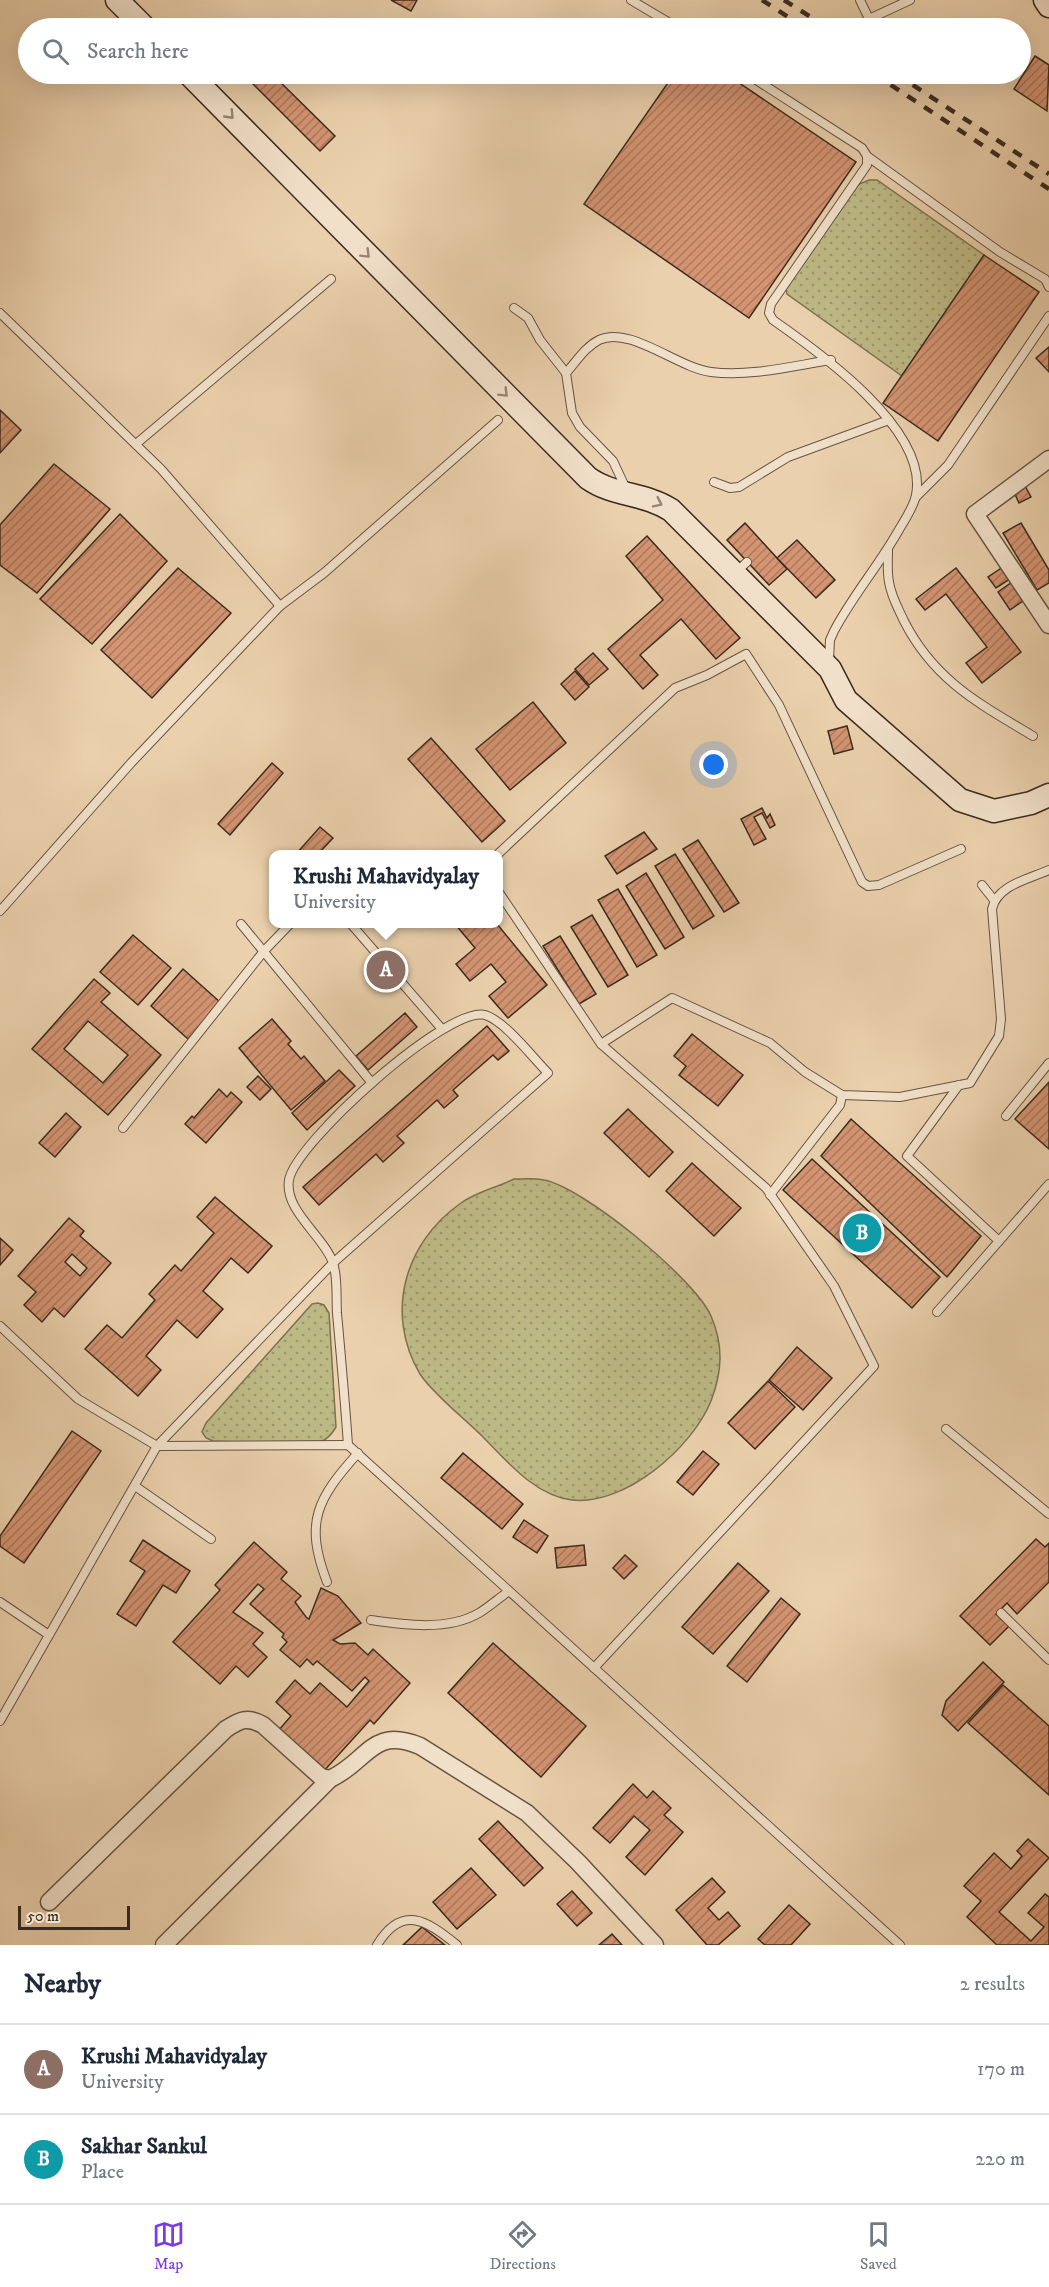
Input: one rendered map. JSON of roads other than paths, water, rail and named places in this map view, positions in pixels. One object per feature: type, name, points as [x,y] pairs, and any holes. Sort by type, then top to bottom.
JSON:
[{"type":"main road","points":[[117,0],[135,18]]},
{"type":"main road","points":[[1045,0],[1049,6]]},
{"type":"main road","points":[[199,84],[588,478],[602,488],[658,502],[671,510],[740,568],[830,669],[846,700],[960,800],[994,811],[1020,806],[1049,795]]},
{"type":"street","points":[[1049,459],[975,514],[1049,625]]},
{"type":"street","points":[[49,1902],[226,1729],[240,1719],[253,1719],[263,1725],[321,1777],[330,1779]]},
{"type":"street","points":[[164,1945],[330,1779],[339,1775],[379,1743],[390,1738],[403,1739],[420,1746],[526,1813],[578,1862],[655,1945]]},
{"type":"lane","points":[[630,0],[661,18]]},
{"type":"lane","points":[[860,0],[868,18]]},
{"type":"lane","points":[[873,18],[910,0]]},
{"type":"lane","points":[[763,84],[862,148],[867,156],[1000,252],[1045,279],[1049,287]]},
{"type":"lane","points":[[867,156],[867,165],[771,304],[769,313],[772,320],[831,360],[889,420],[910,454],[917,475],[916,497]]},
{"type":"lane","points":[[136,444],[332,279]]},
{"type":"lane","points":[[514,308],[528,318],[540,340],[566,373],[572,413],[580,427],[613,461],[628,494]]},
{"type":"lane","points":[[0,313],[136,444],[207,520],[280,606]]},
{"type":"lane","points":[[830,669],[828,654],[834,631],[888,550],[916,497],[948,465],[1049,316]]},
{"type":"lane","points":[[566,373],[586,350],[599,340],[615,336],[631,340],[692,368],[711,372],[736,373],[831,360]]},
{"type":"lane","points":[[0,910],[130,763],[280,606],[324,573],[498,420]]},
{"type":"lane","points":[[714,482],[730,488],[739,487],[788,457],[889,420]]},
{"type":"lane","points":[[888,550],[889,582],[894,600],[912,636],[943,677],[981,705],[1033,736]]},
{"type":"lane","points":[[503,850],[675,688],[707,675],[746,654],[779,705],[862,882],[873,886],[879,885],[961,849]]},
{"type":"lane","points":[[601,1044],[672,998],[770,1043],[805,1072],[842,1095],[900,1097],[970,1083],[999,1036],[1001,1019],[992,909],[994,900],[1004,890],[1049,870]]},
{"type":"lane","points":[[982,885],[994,900]]},
{"type":"lane","points":[[503,898],[601,1044],[770,1195],[834,1286],[874,1366],[594,1668]]},
{"type":"lane","points":[[241,924],[372,1083]]},
{"type":"lane","points":[[123,1128],[264,951],[286,928]]},
{"type":"lane","points":[[354,928],[441,1028]]},
{"type":"lane","points":[[0,1721],[158,1446],[333,1263],[548,1073],[497,1021],[484,1015],[470,1015],[441,1028],[372,1083],[293,1164],[288,1182],[292,1200],[333,1263],[348,1444]]},
{"type":"lane","points":[[1006,1116],[1049,1063]]},
{"type":"lane","points":[[959,1085],[907,1156],[999,1241]]},
{"type":"lane","points":[[770,1195],[840,1105],[842,1095]]},
{"type":"lane","points":[[937,1312],[1049,1184]]},
{"type":"lane","points":[[0,1326],[78,1399],[158,1446],[348,1444],[900,1945]]},
{"type":"lane","points":[[946,1429],[1049,1514]]},
{"type":"lane","points":[[327,1582],[316,1553],[314,1524],[330,1485],[358,1453]]},
{"type":"lane","points":[[135,1486],[211,1539]]},
{"type":"lane","points":[[372,1620],[401,1625],[446,1623],[477,1614],[509,1591]]},
{"type":"lane","points":[[0,1602],[49,1635]]},
{"type":"lane","points":[[1001,1613],[1049,1660]]},
{"type":"lane","points":[[377,1945],[385,1931],[397,1922],[414,1918],[429,1924],[457,1945]]},
{"type":"railway","points":[[762,0],[790,18]]},
{"type":"railway","points":[[784,0],[812,18]]},
{"type":"railway","points":[[889,84],[1049,189]]},
{"type":"railway","points":[[911,84],[1049,174]]},
{"type":"place","name":"Krushi Mahavidyalay","points":[[386,970]]},
{"type":"place","name":"Sakhar Sankul","points":[[862,1233]]}]
